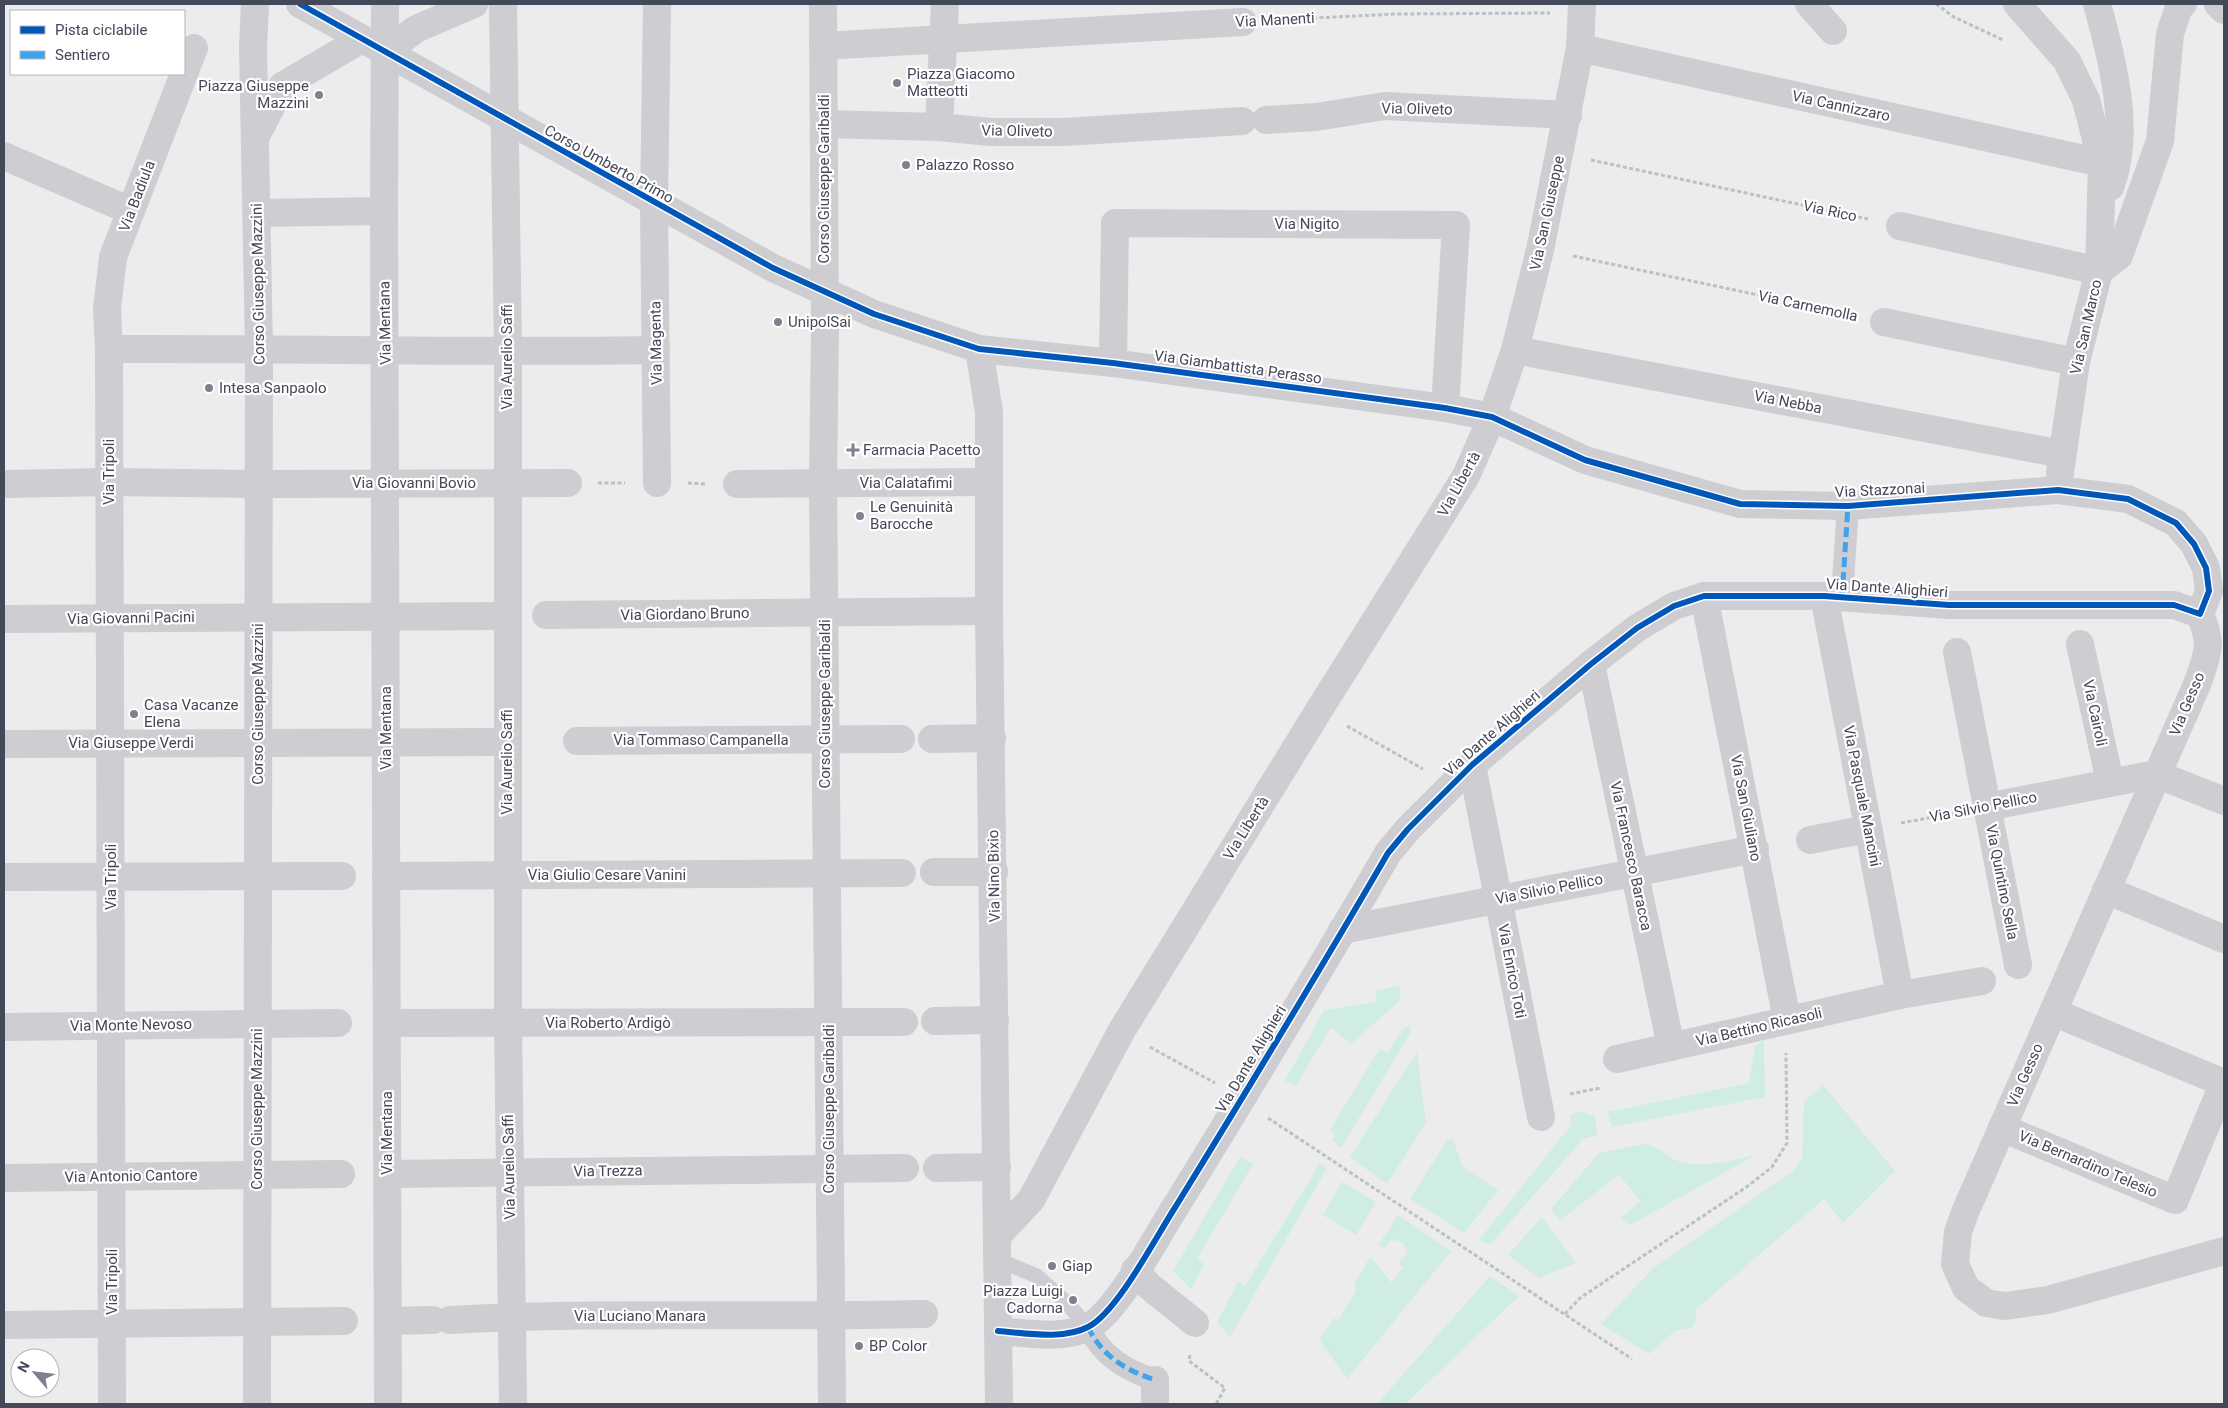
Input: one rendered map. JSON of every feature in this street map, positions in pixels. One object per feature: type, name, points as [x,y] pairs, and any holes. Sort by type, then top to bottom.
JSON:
[{"type":"street","name":"Corso Giuseppe Mazzini","points":[[255,4],[260,484],[257,875],[258,1404]]},
{"type":"street","name":"Corso Umberto Primo","points":[[300,4],[654,204],[772,268],[874,314],[979,349]]},
{"type":"street","name":"Via Mentana","points":[[386,4],[384,211],[386,350],[385,618],[388,1404]]},
{"type":"street","points":[[385,52],[416,28],[474,4]]},
{"type":"street","name":"Via Aurelio Saffi","points":[[503,4],[508,352],[507,875],[513,1404]]},
{"type":"street","name":"Via Magenta","points":[[657,4],[654,204],[657,483]]},
{"type":"street","name":"Corso Giuseppe Garibaldi","points":[[823,4],[823,483],[832,1404]]},
{"type":"street","points":[[1809,4],[1833,31]]},
{"type":"street","points":[[2017,4],[2067,61],[2086,100]]},
{"type":"street","points":[[2042,4],[2075,45],[2086,63],[2086,100]]},
{"type":"street","points":[[2097,4],[2115,89],[2120,135],[2118,167],[2103,204]]},
{"type":"street","points":[[1900,226],[2099,271],[2119,256],[2160,141],[2170,34],[2179,7],[2183,4]]},
{"type":"street","points":[[2218,4],[2224,10]]},
{"type":"street","name":"Via San Giuseppe","points":[[1492,417],[1515,350],[1540,250],[1561,153],[1580,48],[1582,8]]},
{"type":"street","name":"Via Manenti","points":[[823,46],[950,28],[1243,22]]},
{"type":"street","points":[[939,127],[950,28]]},
{"type":"street","points":[[255,138],[282,86],[362,39]]},
{"type":"street","name":"Via Badiula","points":[[185,71],[194,48]]},
{"type":"street","name":"Via Cannizzaro","points":[[1580,48],[2102,164]]},
{"type":"street","name":"Via Badiula","points":[[109,349],[107,308],[113,257],[184,75]]},
{"type":"street","name":"Via San Marco","points":[[2058,490],[2076,362],[2099,271],[2103,204],[2102,164],[2086,100]]},
{"type":"street","name":"Via Oliveto","points":[[824,124],[939,127],[991,132],[1064,132],[1316,117],[1385,106],[1568,116]]},
{"type":"street","points":[[4,156],[131,211]]},
{"type":"street","points":[[257,213],[384,211]]},
{"type":"street","name":"Via Nigito","points":[[1114,364],[1115,224],[1456,225],[1445,408]]},
{"type":"street","points":[[1884,322],[2076,362]]},
{"type":"street","points":[[109,349],[259,348],[508,352],[656,350]]},
{"type":"street","name":"Via Tripoli","points":[[109,349],[112,1404]]},
{"type":"street","name":"Via Giambattista Perasso","points":[[979,349],[1114,364],[1445,408],[1492,417]]},
{"type":"street","name":"Via Nino Bixio","points":[[979,349],[989,412],[999,1404]]},
{"type":"street","name":"Via Nebba","points":[[1515,350],[2062,454]]},
{"type":"street","name":"Via Stazzonai","points":[[1492,417],[1585,460],[1740,504],[1848,506],[2058,490],[2128,499],[2176,523],[2194,544],[2206,568],[2209,591],[2200,614]]},
{"type":"street","name":"Via Libertà","points":[[997,1248],[1031,1200],[1122,1030],[1466,476],[1492,417]]},
{"type":"street","name":"Via Giovanni Bovio","points":[[4,484],[109,482],[260,484],[568,483]]},
{"type":"street","name":"Via Calatafimi","points":[[737,484],[989,482]]},
{"type":"street","points":[[1833,597],[1848,506]]},
{"type":"street","name":"Via Dante Alighieri","points":[[998,1332],[1045,1334],[1066,1332],[1088,1327],[1105,1314],[1136,1270],[1242,1098],[1388,853],[1408,829],[1472,765],[1591,664],[1637,628],[1674,606],[1704,596],[1833,597],[1949,605],[2174,605],[2200,614]]},
{"type":"street","name":"Via San Giuliano","points":[[1704,596],[1787,1020]]},
{"type":"street","name":"Via Pasquale Mancini","points":[[1833,597],[1868,829],[1900,995]]},
{"type":"street","name":"Via Giordano Bruno","points":[[546,615],[990,611]]},
{"type":"street","name":"Via Gesso","points":[[2200,614],[2208,634],[2208,652],[2198,682],[2156,774],[1958,1232],[1955,1264],[1966,1288],[1986,1303],[2005,1306],[2048,1300],[2224,1251]]},
{"type":"street","points":[[258,616],[385,618],[506,616]]},
{"type":"street","name":"Via Giovanni Pacini","points":[[4,619],[258,616]]},
{"type":"street","name":"Via Cairoli","points":[[2080,644],[2110,782]]},
{"type":"street","name":"Via Quintino Sella","points":[[1957,652],[2018,966]]},
{"type":"street","name":"Via Francesco Baracca","points":[[1591,664],[1671,1048]]},
{"type":"street","points":[[932,739],[992,738]]},
{"type":"street","name":"Via Tommaso Campanella","points":[[577,741],[901,739]]},
{"type":"street","points":[[258,743],[507,742]]},
{"type":"street","name":"Via Giuseppe Verdi","points":[[4,744],[258,743]]},
{"type":"street","name":"Via Enrico Toti","points":[[1472,765],[1539,1109]]},
{"type":"street","points":[[2156,774],[2224,801]]},
{"type":"street","name":"Via Silvio Pellico","points":[[1987,807],[2156,774]]},
{"type":"street","points":[[1810,840],[1868,829]]},
{"type":"street","name":"Via Silvio Pellico","points":[[1342,930],[1755,850]]},
{"type":"street","points":[[934,872],[994,872]]},
{"type":"street","name":"Via Giulio Cesare Vanini","points":[[386,876],[902,873]]},
{"type":"street","points":[[4,877],[342,876]]},
{"type":"street","points":[[2106,890],[2224,939]]},
{"type":"street","name":"Via Bettino Ricasoli","points":[[1617,1059],[1900,995],[1982,981]]},
{"type":"street","points":[[2053,1012],[2224,1082]]},
{"type":"street","points":[[935,1021],[995,1020]]},
{"type":"street","name":"Via Roberto Ardigò","points":[[387,1023],[904,1022]]},
{"type":"street","points":[[257,1024],[338,1024]]},
{"type":"street","name":"Via Monte Nevoso","points":[[4,1027],[257,1024]]},
{"type":"street","name":"Via Bernardino Telesio","points":[[2002,1128],[2175,1200],[2224,1082]]},
{"type":"street","points":[[936,1168],[996,1167]]},
{"type":"street","name":"Via Trezza","points":[[388,1174],[905,1168]]},
{"type":"street","points":[[257,1174],[341,1174]]},
{"type":"street","name":"Via Antonio Cantore","points":[[4,1178],[257,1174]]},
{"type":"street","points":[[1136,1270],[1149,1286],[1195,1323]]},
{"type":"street","name":"Via Luciano Manara","points":[[388,1321],[512,1316],[831,1316],[924,1314]]},
{"type":"street","points":[[4,1324],[344,1321]]},
{"type":"street","points":[[1088,1327],[1096,1343],[1111,1359],[1140,1374],[1155,1392]]},
{"type":"lane","points":[[997,1248],[1037,1276],[1065,1301],[1088,1327]]},
{"type":"path","points":[[1936,4],[1954,17],[2012,44]]},
{"type":"path","points":[[1319,710],[1451,785]]},
{"type":"path","points":[[1565,1314],[1580,1298],[1748,1186],[1772,1167],[1787,1143],[1787,1020]]},
{"type":"path","points":[[1122,1030],[1242,1098],[1632,1359]]},
{"type":"path","points":[[1539,1109],[1622,1083],[1617,1059]]},
{"type":"path","points":[[1195,1323],[1189,1361],[1225,1388],[1216,1404]]},
{"type":"green space","points":[[1400,985],[1400,1000],[1351,1044],[1331,1027],[1296,1086],[1285,1081],[1324,1010],[1376,1002],[1376,991]]},
{"type":"green space","points":[[1410,1025],[1410,1033],[1341,1148],[1332,1140],[1335,1134],[1330,1130],[1380,1048],[1388,1053],[1402,1030]]},
{"type":"green space","points":[[1764,1040],[1765,1097],[1612,1127],[1607,1112],[1749,1083],[1755,1046]]},
{"type":"green space","points":[[1417,1052],[1426,1123],[1387,1184],[1350,1157]]},
{"type":"green space","points":[[1823,1085],[1895,1171],[1843,1223],[1824,1199],[1695,1310],[1697,1320],[1691,1328],[1676,1330],[1649,1354],[1601,1324],[1652,1269],[1793,1171],[1802,1158],[1804,1101]]},
{"type":"green space","points":[[1579,1111],[1595,1116],[1597,1135],[1583,1139],[1490,1245],[1479,1240],[1571,1125],[1570,1116]]},
{"type":"green space","points":[[1447,1140],[1453,1140],[1463,1167],[1498,1190],[1464,1233],[1410,1199]]},
{"type":"green space","points":[[1644,1144],[1659,1149],[1678,1161],[1697,1165],[1756,1155],[1630,1225],[1621,1218],[1641,1201],[1619,1175],[1560,1220],[1551,1209],[1599,1153]]},
{"type":"green space","points":[[1240,1157],[1253,1164],[1197,1259],[1204,1264],[1191,1289],[1173,1271]]},
{"type":"green space","points":[[1320,1163],[1327,1168],[1230,1337],[1217,1323],[1238,1281],[1245,1286]]},
{"type":"green space","points":[[1342,1182],[1376,1202],[1356,1235],[1323,1215]]},
{"type":"green space","points":[[1398,1215],[1451,1251],[1347,1379],[1319,1339],[1334,1318],[1338,1321],[1356,1291],[1355,1283],[1370,1257],[1392,1283],[1403,1267],[1398,1262],[1405,1257],[1407,1252],[1403,1243],[1397,1240],[1389,1242],[1385,1249],[1379,1244]]},
{"type":"green space","points":[[1542,1217],[1576,1263],[1539,1278],[1508,1255]]},
{"type":"green space","points":[[1490,1276],[1519,1296],[1405,1404],[1377,1404]]},
{"type":"marked path","points":[[1842,597],[1848,506]]},
{"type":"marked path","points":[[1088,1327],[1107,1354],[1134,1372],[1155,1380]]},
{"type":"cycle path","points":[[300,4],[773,268],[874,314],[979,349],[1113,363],[1445,408],[1492,417],[1585,460],[1740,504],[1848,506],[2058,490],[2128,499],[2176,523],[2194,544],[2206,568],[2209,591],[2200,614],[2174,605],[1949,605],[1824,596],[1704,596],[1674,606],[1637,628],[1591,664],[1472,765],[1408,829],[1388,853],[1136,1272],[1111,1306],[1099,1319],[1078,1331],[1056,1335],[998,1331]]},
{"type":"place","name":"Piazza Giacomo Matteotti","points":[[897,83]]},
{"type":"place","name":"Piazza Giuseppe Mazzini","points":[[319,95]]},
{"type":"place","name":"Palazzo Rosso","points":[[906,165]]},
{"type":"place","name":"UnipolSai","points":[[778,322]]},
{"type":"place","name":"Intesa Sanpaolo","points":[[209,388]]},
{"type":"place","name":"Farmacia Pacetto","points":[[853,450]]},
{"type":"place","name":"Le Genuinità Barocche","points":[[860,516]]},
{"type":"place","name":"Casa Vacanze Elena","points":[[134,714]]},
{"type":"place","name":"Giap","points":[[1052,1266]]},
{"type":"place","name":"Piazza Luigi Cadorna","points":[[1073,1300]]},
{"type":"place","name":"BP Color","points":[[859,1346]]}]
